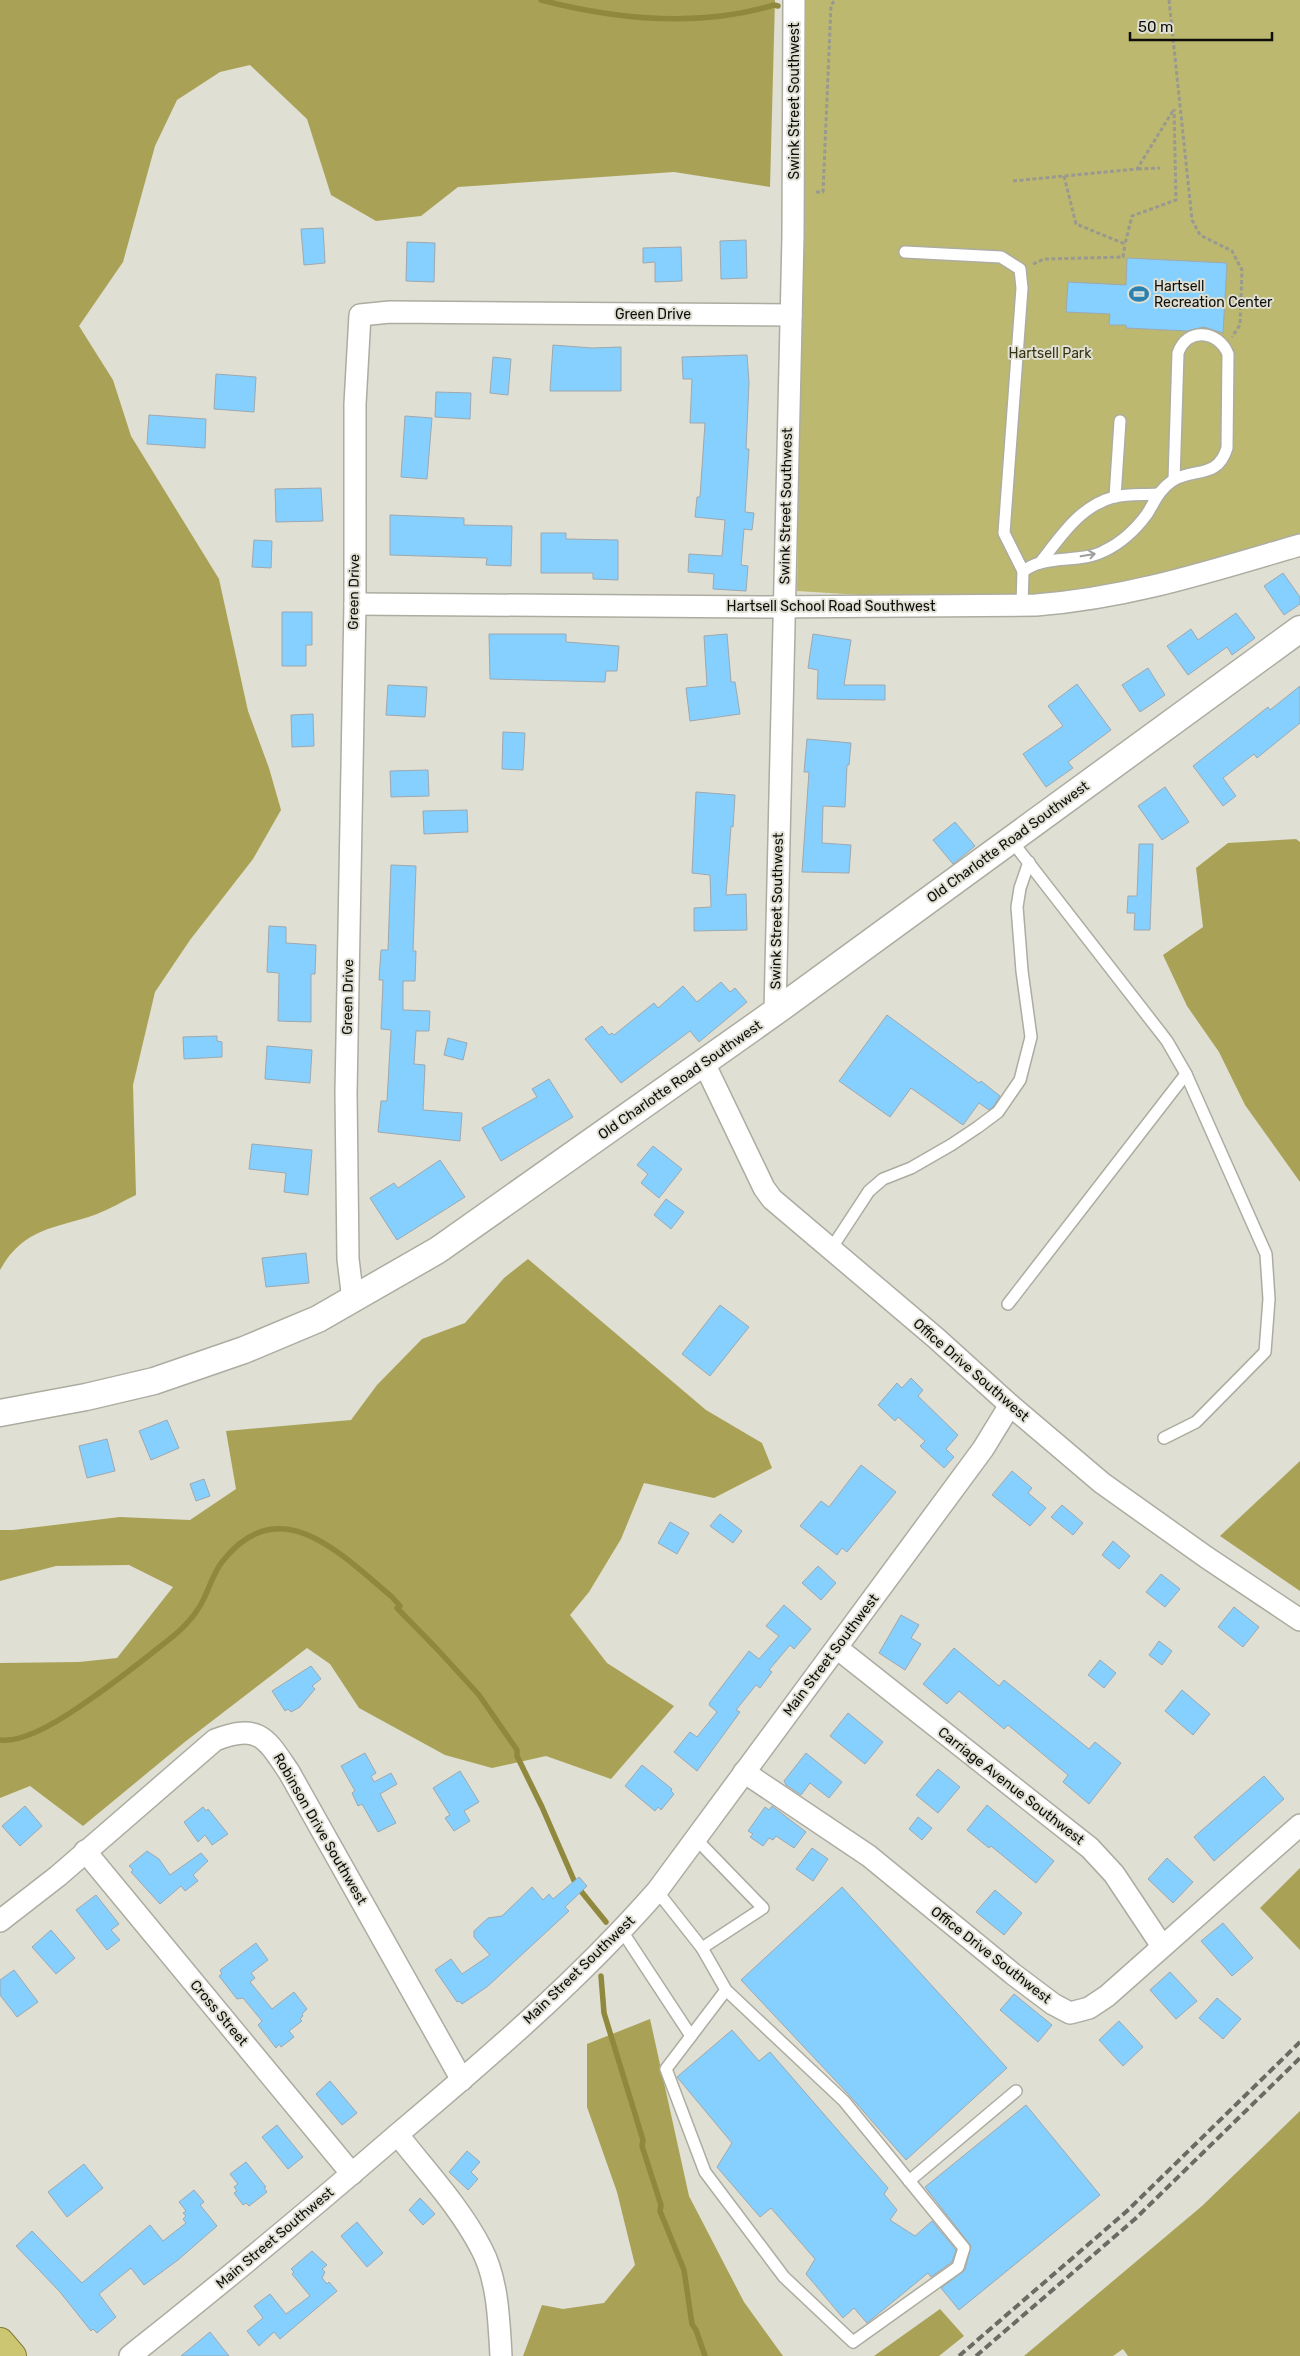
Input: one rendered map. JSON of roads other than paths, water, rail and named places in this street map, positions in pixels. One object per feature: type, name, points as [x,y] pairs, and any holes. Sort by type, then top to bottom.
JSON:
[{"type":"highway","points":[[0,2342],[12,2356]]},
{"type":"street","name":"Swink Street Southwest","points":[[775,1012],[790,315],[794,0]]},
{"type":"street","name":"Green Drive","points":[[354,1300],[348,1259],[346,1093],[355,604],[355,404],[360,315],[390,312],[790,315]]},
{"type":"street","name":"Hartsell School Road Southwest","points":[[355,604],[783,607],[1022,605],[1074,602],[1129,593],[1300,545]]},
{"type":"street","name":"Old Charlotte Road Southwest","points":[[0,1413],[86,1397],[154,1381],[260,1343],[318,1319],[438,1250],[775,1012],[1300,629]]},
{"type":"street","name":"Office Drive Southwest","points":[[704,1063],[764,1188],[772,1199],[936,1338],[1010,1405],[1102,1483],[1206,1557],[1300,1620]]},
{"type":"street","name":"Main Street Southwest","points":[[130,2356],[251,2259],[462,2080],[622,1932],[658,1891],[837,1648],[983,1449],[1010,1405]]},
{"type":"street","name":"Carriage Avenue Southwest","points":[[837,1648],[1090,1848],[1114,1874],[1162,1946]]},
{"type":"street","name":"Robinson Drive Southwest","points":[[0,1921],[58,1876],[215,1740],[235,1732],[255,1733],[271,1746],[290,1772],[462,2080]]},
{"type":"street","name":"Office Drive Southwest","points":[[744,1772],[869,1856],[1013,1974],[1053,2004],[1070,2013],[1089,2008],[1107,1996],[1300,1825]]},
{"type":"street","name":"Cross Street","points":[[85,1852],[352,2174]]},
{"type":"street","points":[[398,2135],[458,2210],[482,2249],[492,2284],[499,2325],[501,2356]]},
{"type":"lane","points":[[905,252],[1000,257],[1020,269],[1022,288],[1004,533],[1023,571],[1022,605]]},
{"type":"lane","points":[[1023,571],[1040,563],[1102,553],[1126,537],[1147,514],[1157,494],[1174,480],[1205,472],[1223,459],[1227,448],[1228,354],[1218,339],[1207,335],[1195,335],[1182,343],[1178,353],[1174,480]]},
{"type":"lane","points":[[1115,497],[1120,420]]},
{"type":"lane","points":[[1040,563],[1071,524],[1092,505],[1115,497],[1157,494]]},
{"type":"lane","points":[[1011,840],[1167,1041],[1186,1074],[1266,1254],[1269,1298],[1265,1352],[1196,1422],[1164,1438]]},
{"type":"lane","points":[[831,1249],[869,1191],[883,1179],[911,1168],[952,1146],[978,1127],[998,1112],[1020,1080],[1031,1037],[1022,971],[1017,907],[1020,888],[1029,862]]},
{"type":"lane","points":[[1008,1304],[1186,1074]]},
{"type":"lane","points":[[696,1839],[763,1908],[702,1948]]},
{"type":"lane","points":[[658,1891],[702,1948],[726,1990],[844,2101],[964,2248],[958,2267],[853,2342],[784,2277],[705,2172],[666,2069],[726,1990]]},
{"type":"lane","points":[[622,1932],[690,2036]]},
{"type":"lane","points":[[909,2181],[1016,2091]]},
{"type":"waterway","points":[[541,0],[599,12],[658,19],[716,17],[774,5],[778,6]]},
{"type":"waterway","points":[[0,1740],[19,1738],[41,1730],[107,1687],[182,1628],[201,1604],[218,1567],[244,1540],[265,1530],[287,1529],[309,1536],[331,1548],[392,1597],[400,1606],[397,1608],[479,1695],[517,1750],[517,1756],[542,1807],[576,1885],[606,1922]]},
{"type":"waterway","points":[[601,1976],[604,2013],[643,2140],[642,2146],[661,2205],[660,2211],[684,2270],[692,2324],[705,2356]]},
{"type":"railway","points":[[959,2356],[1127,2211],[1300,2042]]},
{"type":"railway","points":[[976,2356],[1135,2219],[1300,2058]]},
{"type":"place","name":"Hartsell Recreation Center","points":[[1139,294]]},
{"type":"park label","name":"Hartsell Park","points":[[1050,353]]}]
